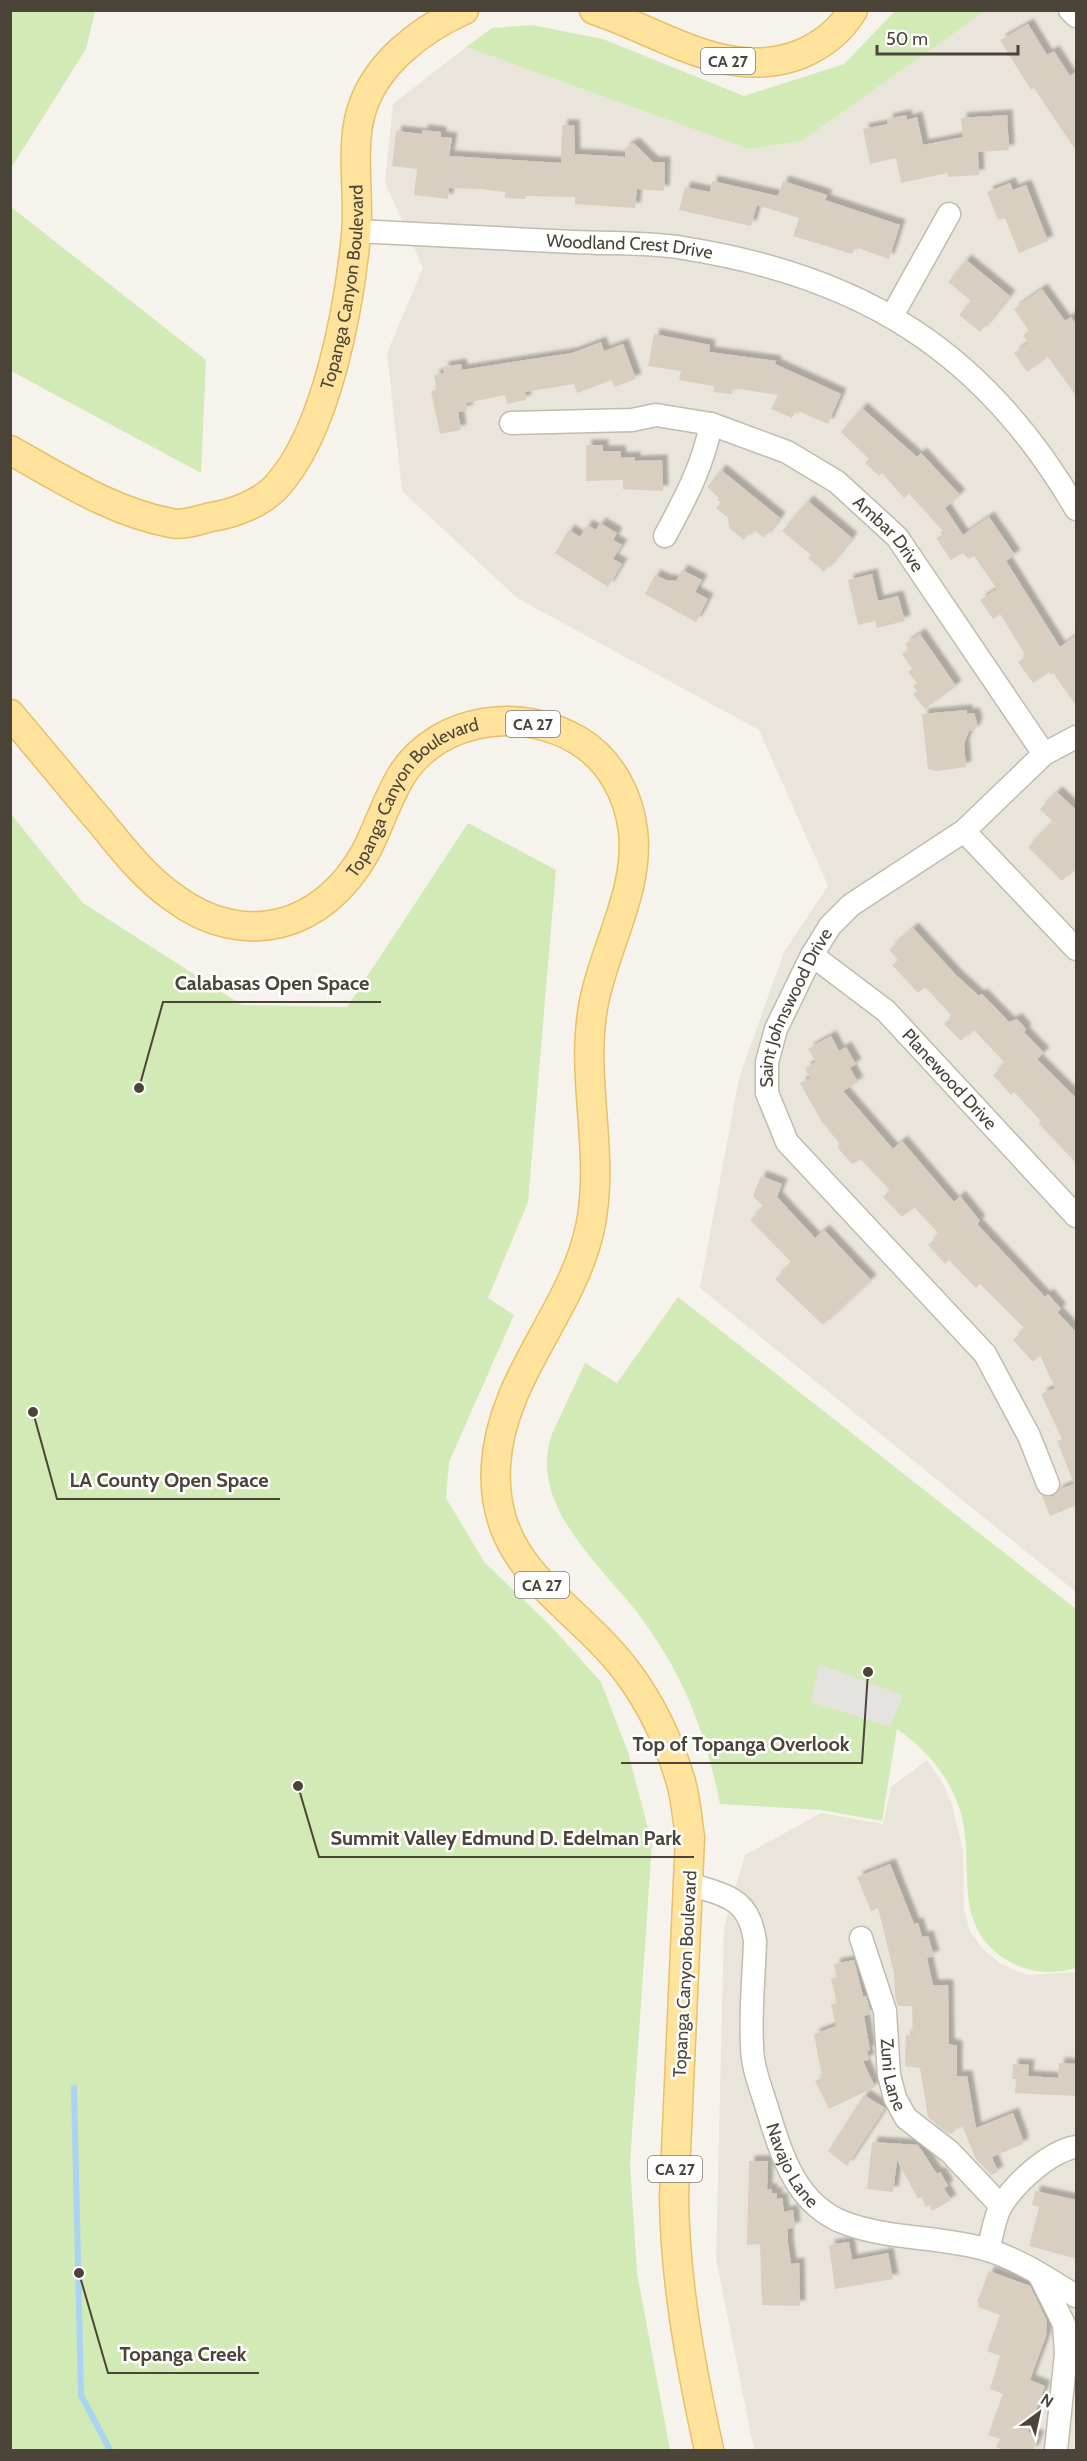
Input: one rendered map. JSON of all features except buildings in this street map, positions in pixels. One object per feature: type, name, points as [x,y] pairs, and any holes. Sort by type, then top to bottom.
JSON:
[{"type":"main road","name":"Topanga Canyon Boulevard","points":[[10,450],[116,509],[174,524],[233,513],[275,489],[296,461],[317,414],[343,320],[356,231],[360,113],[368,95],[390,62],[412,40],[438,22],[465,10]]},
{"type":"main road","name":"CA 27","points":[[594,10],[700,54],[756,64],[787,59],[808,51],[830,38],[853,10]]},
{"type":"main road","name":"Topanga Canyon Boulevard","points":[[10,714],[141,870],[176,900],[217,922],[251,929],[279,925],[312,909],[342,884],[364,855],[406,769],[434,742],[466,726],[505,720],[548,726],[581,742],[605,763],[627,799],[634,835],[631,876],[593,1005],[590,1069],[597,1172],[590,1231],[574,1275],[509,1404],[500,1433],[495,1467],[503,1524],[517,1557],[546,1590],[604,1644],[628,1673],[663,1734],[683,1790],[690,1837],[674,2197],[675,2245],[688,2352],[709,2451]]},
{"type":"street","points":[[1070,10],[1077,16]]},
{"type":"street","points":[[892,315],[949,214]]},
{"type":"street","name":"Woodland Crest Drive","points":[[356,231],[681,248],[747,260],[795,273],[892,315],[952,356],[998,400],[1061,482],[1077,508]]},
{"type":"street","name":"Ambar Drive","points":[[511,423],[632,420],[656,415],[711,424],[787,452],[837,482],[897,537],[1044,754]]},
{"type":"street","points":[[664,536],[693,484],[705,455],[711,424]]},
{"type":"street","name":"Saint Johnswood Drive","points":[[1048,1484],[1029,1436],[985,1354],[787,1142],[767,1094],[767,1062],[776,1029],[812,955],[830,926],[851,905],[964,831],[1044,754],[1077,737]]},
{"type":"street","points":[[964,831],[1077,949]]},
{"type":"street","name":"Planewood Drive","points":[[812,955],[886,1011],[1077,1216]]},
{"type":"street","name":"Navajo Lane","points":[[689,1884],[731,1897],[744,1907],[753,1924],[755,1941],[752,2047],[756,2074],[785,2166],[803,2192],[823,2211],[843,2223],[988,2250],[1037,2272],[1077,2296]]},
{"type":"street","name":"Zuni Lane","points":[[861,1938],[885,2012],[889,2075],[895,2097],[906,2118],[950,2152],[1001,2206]]},
{"type":"street","points":[[988,2250],[1001,2206],[1048,2158],[1077,2147]]},
{"type":"street","points":[[1037,2272],[1064,2324],[1066,2354],[1056,2451]]},
{"type":"shaded area","points":[[985,11],[1076,11],[1076,1592],[700,1288],[739,1078],[784,952],[828,886],[759,730],[517,598],[402,491],[387,353],[423,268],[385,182],[393,104],[466,47],[749,149],[802,141]]},
{"type":"shaded area","points":[[819,1665],[903,1695],[890,1727],[811,1702]]},
{"type":"shaded area","points":[[927,1760],[942,1782],[952,1805],[963,1850],[964,1908],[970,1932],[984,1950],[1001,1964],[1027,1975],[1076,1972],[1076,2450],[754,2450],[716,2259],[724,1927],[745,1855],[821,1813],[883,1824],[891,1787]]},
{"type":"green space","points":[[11,10],[95,11],[86,49],[11,168]]},
{"type":"green space","points":[[895,11],[985,11],[802,141],[749,149],[466,47],[492,28],[532,25],[603,39],[744,96],[844,64]]},
{"type":"green space","points":[[11,207],[206,360],[201,473],[11,371]]},
{"type":"green space","points":[[10,813],[83,903],[242,1005],[347,1007],[468,823],[556,870],[528,1202],[488,1298],[514,1315],[449,1462],[446,1498],[485,1563],[550,1625],[601,1682],[628,1752],[652,1844],[630,2163],[637,2273],[670,2450],[11,2450]]},
{"type":"green space","points":[[678,1297],[1076,1609],[1076,1968],[1043,1972],[1018,1966],[991,1947],[978,1931],[971,1913],[968,1894],[964,1831],[960,1810],[950,1786],[935,1764],[918,1745],[897,1729],[882,1821],[821,1810],[720,1804],[701,1731],[679,1679],[637,1612],[571,1531],[558,1508],[549,1484],[547,1459],[552,1434],[585,1363],[617,1383]]},
{"type":"waterway","points":[[74,2088],[81,2395],[110,2450]]},
{"type":"place","name":"Calabasas Open Space","points":[[139,1088]]},
{"type":"place","name":"LA County Open Space","points":[[33,1412]]},
{"type":"place","name":"Top of Topanga Overlook","points":[[868,1672]]},
{"type":"place","name":"Summit Valley Edmund D. Edelman Park","points":[[298,1786]]},
{"type":"place","name":"Topanga Creek","points":[[79,2273]]}]
